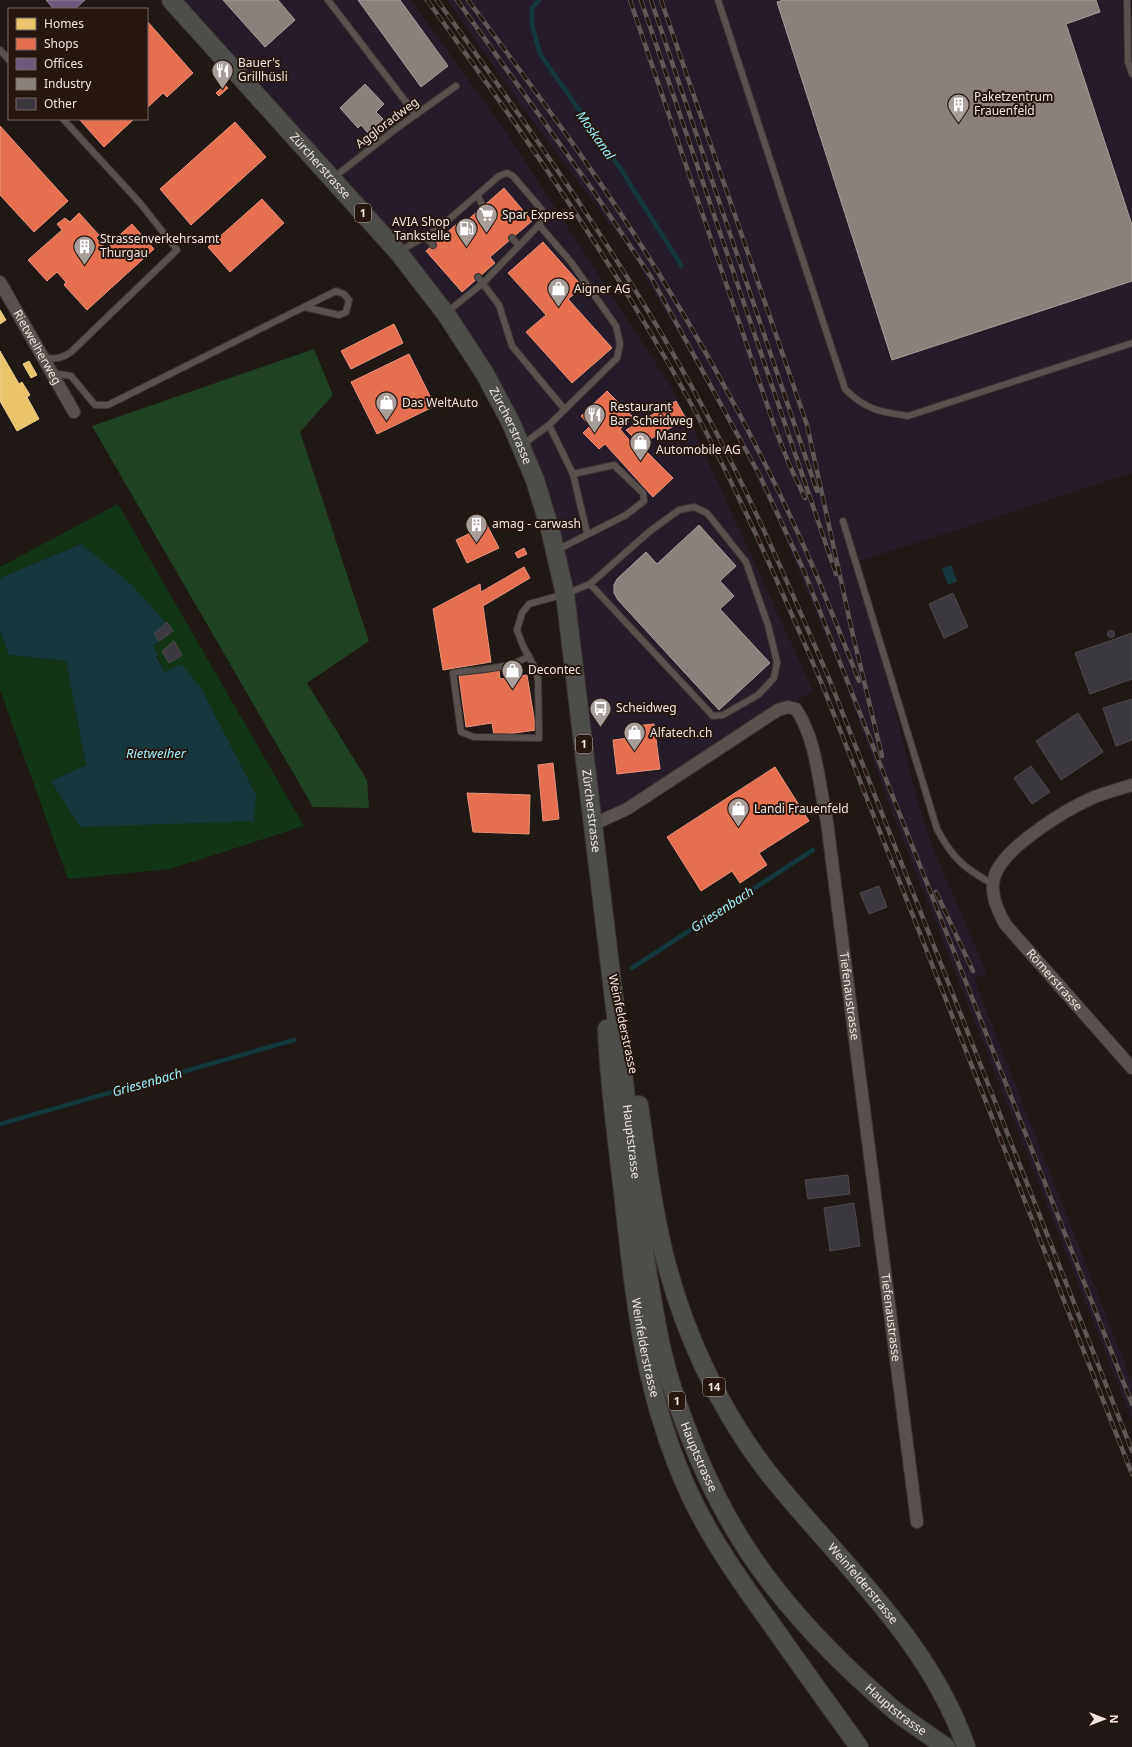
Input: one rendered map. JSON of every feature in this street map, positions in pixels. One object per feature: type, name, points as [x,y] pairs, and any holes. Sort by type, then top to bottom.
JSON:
[{"type":"main road","name":"Zürcherstrasse","points":[[171,0],[398,252],[446,314],[485,374],[520,446],[535,480],[555,550],[565,594],[594,824],[609,960]]},
{"type":"main road","name":"Weinfelderstrasse","points":[[609,960],[607,1023],[612,1102],[635,1297],[648,1371],[665,1435],[692,1497],[718,1545],[750,1596],[859,1747]]},
{"type":"main road","name":"Weinfelderstrasse","points":[[609,960],[618,990],[632,1058],[650,1177],[664,1254],[679,1306],[699,1358],[730,1415],[766,1469],[886,1612],[927,1668],[948,1704],[966,1747]]},
{"type":"main road","name":"Hauptstrasse","points":[[609,960],[646,1263],[656,1324],[671,1386],[691,1439],[712,1488],[742,1540],[773,1587],[848,1669],[896,1711],[946,1747]]},
{"type":"street","name":"Rietweiherweg","points":[[0,282],[74,412]]},
{"type":"street","name":"Tiefenaustrasse","points":[[594,824],[627,809],[778,710],[788,707],[796,709],[803,719],[812,744],[828,830],[917,1522]]},
{"type":"street","points":[[994,884],[996,874],[1005,858],[1059,816],[1092,798],[1132,784]]},
{"type":"street","name":"Römerstrasse","points":[[994,884],[994,898],[1005,924],[1132,1068]]},
{"type":"lane","points":[[328,0],[416,115]]},
{"type":"lane","points":[[718,0],[845,389],[856,401],[879,412],[908,416],[1132,343]]},
{"type":"lane","points":[[1127,0],[1128,62],[1132,74]]},
{"type":"lane","points":[[0,50],[8,59]]},
{"type":"lane","name":"Aggloradweg","points":[[332,179],[456,86]]},
{"type":"lane","points":[[43,358],[63,358],[71,352],[177,250],[140,203],[64,120]]},
{"type":"lane","points":[[398,252],[438,229],[499,176],[507,173],[513,176],[542,210],[543,219],[539,225],[519,246],[491,270],[482,283],[446,314]]},
{"type":"lane","points":[[477,195],[483,206]]},
{"type":"lane","points":[[449,220],[454,226]]},
{"type":"lane","points":[[520,446],[549,426],[617,358],[620,344],[616,326],[571,262],[539,225]]},
{"type":"lane","points":[[438,229],[443,235]]},
{"type":"lane","points":[[426,236],[433,245]]},
{"type":"lane","points":[[512,238],[519,246]]},
{"type":"lane","points":[[478,278],[499,305],[512,346],[565,410]]},
{"type":"lane","points":[[467,287],[471,293]]},
{"type":"lane","points":[[51,373],[70,376],[95,405],[108,405],[304,307],[336,291],[344,294],[349,300],[346,312],[339,315],[304,307]]},
{"type":"lane","points":[[549,426],[573,474],[587,533]]},
{"type":"lane","points":[[555,550],[626,515],[644,501],[643,493],[614,465],[573,474]]},
{"type":"lane","points":[[529,656],[519,662],[508,665],[453,673],[460,732],[474,736],[539,738],[538,679],[534,666],[517,630],[522,613],[529,604],[565,594],[590,584],[650,531],[680,510],[694,507],[707,513],[746,562],[768,625],[778,662],[774,678],[758,695],[723,715],[713,716],[590,584]]},
{"type":"lane","points":[[843,521],[937,829],[955,859],[976,875],[994,884]]},
{"type":"shaded area","points":[[171,0],[411,0],[506,132],[671,387],[693,428],[813,691],[594,824],[574,663],[535,480],[446,314]]},
{"type":"shaded area","points":[[447,0],[1132,0],[1132,473],[860,561],[915,792],[934,851],[987,974],[974,979],[1132,1381],[1132,1420],[891,809],[842,675],[780,526],[752,467],[706,381],[629,249],[528,115]]},
{"type":"green space","points":[[314,349],[333,395],[300,432],[369,641],[307,683],[367,780],[369,808],[313,807],[92,426]]},
{"type":"green space","points":[[118,504],[304,826],[170,869],[68,879],[0,690],[0,630],[9,655],[66,661],[86,765],[51,781],[80,827],[165,672],[152,646],[154,634],[163,628],[162,626],[166,623],[81,544],[0,578],[0,567]]},
{"type":"water","name":"Rietweiher","points":[[81,544],[132,585],[166,623],[154,634],[159,641],[153,646],[158,655],[156,656],[165,672],[182,664],[202,690],[256,795],[254,821],[80,827],[51,781],[86,765],[66,661],[9,655],[0,631],[0,578]]},
{"type":"water","points":[[951,565],[957,581],[948,585],[942,569]]},
{"type":"building: Homes","points":[[0,310],[6,320],[0,324]]},
{"type":"building: Homes","points":[[0,351],[19,384],[22,382],[30,395],[27,397],[39,419],[17,431],[0,401]]},
{"type":"building: Homes","points":[[29,361],[37,375],[31,378],[23,364]]},
{"type":"building: Shops","points":[[148,22],[193,73],[167,97],[163,93],[148,107]]},
{"type":"building: Shops","points":[[225,85],[228,88],[219,96],[216,93]]},
{"type":"building: Shops","points":[[80,120],[133,120],[104,147]]},
{"type":"building: Shops","points":[[235,122],[266,157],[191,225],[160,189]]},
{"type":"building: Shops","points":[[0,126],[68,201],[34,232],[0,195]]},
{"type":"building: Shops","points":[[504,188],[532,221],[490,257],[495,263],[462,292],[426,251],[459,222],[462,225]]},
{"type":"building: Shops","points":[[262,199],[284,223],[230,272],[208,247]]},
{"type":"building: Shops","name":"Strassenverkehrsamt Thurgau","points":[[79,213],[99,235],[96,238],[105,248],[132,224],[154,249],[87,310],[64,285],[66,282],[57,272],[47,281],[28,260],[62,230],[57,224],[65,218],[70,222]]},
{"type":"building: Shops","points":[[543,242],[583,287],[568,299],[612,348],[572,383],[526,332],[546,315],[508,273]]},
{"type":"building: Shops","points":[[394,324],[403,343],[351,369],[341,351]]},
{"type":"building: Shops","points":[[409,354],[435,406],[377,434],[351,382]]},
{"type":"building: Shops","points":[[607,391],[633,417],[620,429],[630,441],[634,438],[626,430],[676,401],[686,419],[640,445],[673,478],[653,497],[605,444],[599,449],[583,433],[590,426],[581,416]]},
{"type":"building: Shops","name":"amag - carwash","points":[[487,525],[499,548],[467,563],[456,540]]},
{"type":"building: Shops","points":[[524,548],[527,554],[518,558],[515,553]]},
{"type":"building: Shops","points":[[524,567],[530,578],[483,606],[491,662],[443,670],[433,609],[480,584],[481,592]]},
{"type":"building: Shops","points":[[499,670],[500,679],[527,675],[536,730],[494,736],[492,723],[466,727],[459,676]]},
{"type":"building: Shops","points":[[654,724],[660,769],[617,774],[613,740],[637,737],[635,726]]},
{"type":"building: Shops","points":[[553,763],[559,819],[543,821],[538,765]]},
{"type":"building: Shops","name":"Landi Frauenfeld","points":[[775,767],[809,821],[759,853],[767,865],[740,883],[732,871],[701,891],[667,837]]},
{"type":"building: Shops","points":[[467,793],[530,795],[529,834],[473,832]]},
{"type":"building: Offices","points":[[46,0],[85,0],[76,8],[53,8]]},
{"type":"building: Industry","points":[[223,0],[278,0],[295,20],[265,47]]},
{"type":"building: Industry","points":[[358,0],[400,0],[448,66],[421,87]]},
{"type":"building: Industry","name":"Paketzentrum Frauenfeld","points":[[784,0],[1096,0],[1100,12],[1066,24],[1132,225],[1132,281],[892,360],[777,2]]},
{"type":"building: Industry","points":[[365,84],[384,104],[376,112],[383,119],[368,133],[361,125],[358,128],[340,108]]},
{"type":"building: Industry","points":[[699,525],[736,566],[720,581],[734,596],[720,609],[770,663],[719,710],[618,600],[614,593],[614,585],[617,579],[646,552],[657,564]]},
{"type":"building: Other","points":[[953,593],[968,627],[944,638],[929,604]]},
{"type":"building: Other","points":[[167,622],[173,631],[159,641],[154,634]]},
{"type":"building: Other","points":[[1111,630],[1114,631],[1114,637],[1111,638],[1108,637],[1107,634],[1108,631]]},
{"type":"building: Other","points":[[1132,633],[1132,679],[1090,694],[1075,653]]},
{"type":"building: Other","points":[[174,641],[182,655],[169,663],[162,651]]},
{"type":"building: Other","points":[[1132,699],[1132,740],[1116,746],[1103,708]]},
{"type":"building: Other","points":[[1078,713],[1103,752],[1061,780],[1036,741]]},
{"type":"building: Other","points":[[1031,766],[1050,792],[1032,804],[1014,778]]},
{"type":"building: Other","points":[[879,886],[887,907],[869,914],[860,893]]},
{"type":"building: Other","points":[[848,1175],[850,1194],[808,1199],[805,1180]]},
{"type":"building: Other","points":[[854,1203],[860,1246],[830,1251],[824,1208]]},
{"type":"waterway","name":"Moskanal","points":[[539,0],[532,8],[532,25],[540,54],[620,168],[681,265]]},
{"type":"waterway","name":"Griesenbach","points":[[632,968],[813,850]]},
{"type":"waterway","name":"Griesenbach","points":[[0,1124],[294,1040]]},
{"type":"railway","points":[[427,0],[552,178],[611,268],[640,314],[689,400],[730,480],[768,561],[822,684],[1132,1474]]},
{"type":"railway","points":[[437,0],[549,158],[620,265],[685,375],[716,432],[761,524],[830,681],[1132,1451]]},
{"type":"railway","points":[[457,0],[594,192],[651,277],[759,474],[804,571],[1132,1404]]},
{"type":"railway","points":[[468,0],[517,66],[612,200],[656,269],[699,341],[760,453],[796,529],[831,610],[859,681]]},
{"type":"railway","points":[[630,0],[775,428],[789,464],[805,498]]},
{"type":"railway","points":[[641,0],[836,574]]},
{"type":"railway","points":[[651,0],[817,491]]},
{"type":"railway","points":[[661,0],[807,425],[852,631],[882,756]]},
{"type":"railway","points":[[936,892],[973,971]]},
{"type":"place","name":"Bauer's Grillhüsli","points":[[222,90]]},
{"type":"place","name":"Paketzentrum Frauenfeld","points":[[958,124]]},
{"type":"place","name":"Spar Express","points":[[486,234]]},
{"type":"place","name":"AVIA Shop Tankstelle","points":[[466,248]]},
{"type":"place","name":"Strassenverkehrsamt Thurgau","points":[[84,266]]},
{"type":"place","name":"Aigner AG","points":[[559,308]]},
{"type":"place","name":"Das WeltAuto","points":[[386,422]]},
{"type":"place","name":"Restaurant Bar Scheidweg","points":[[595,434]]},
{"type":"place","name":"Manz Automobile AG","points":[[640,462]]},
{"type":"place","name":"amag - carwash","points":[[477,544]]},
{"type":"place","name":"Decontec","points":[[513,690]]},
{"type":"place","name":"Scheidweg","points":[[601,728]]},
{"type":"place","name":"Alfatech.ch","points":[[634,752]]},
{"type":"place","name":"Landi Frauenfeld","points":[[738,828]]}]
